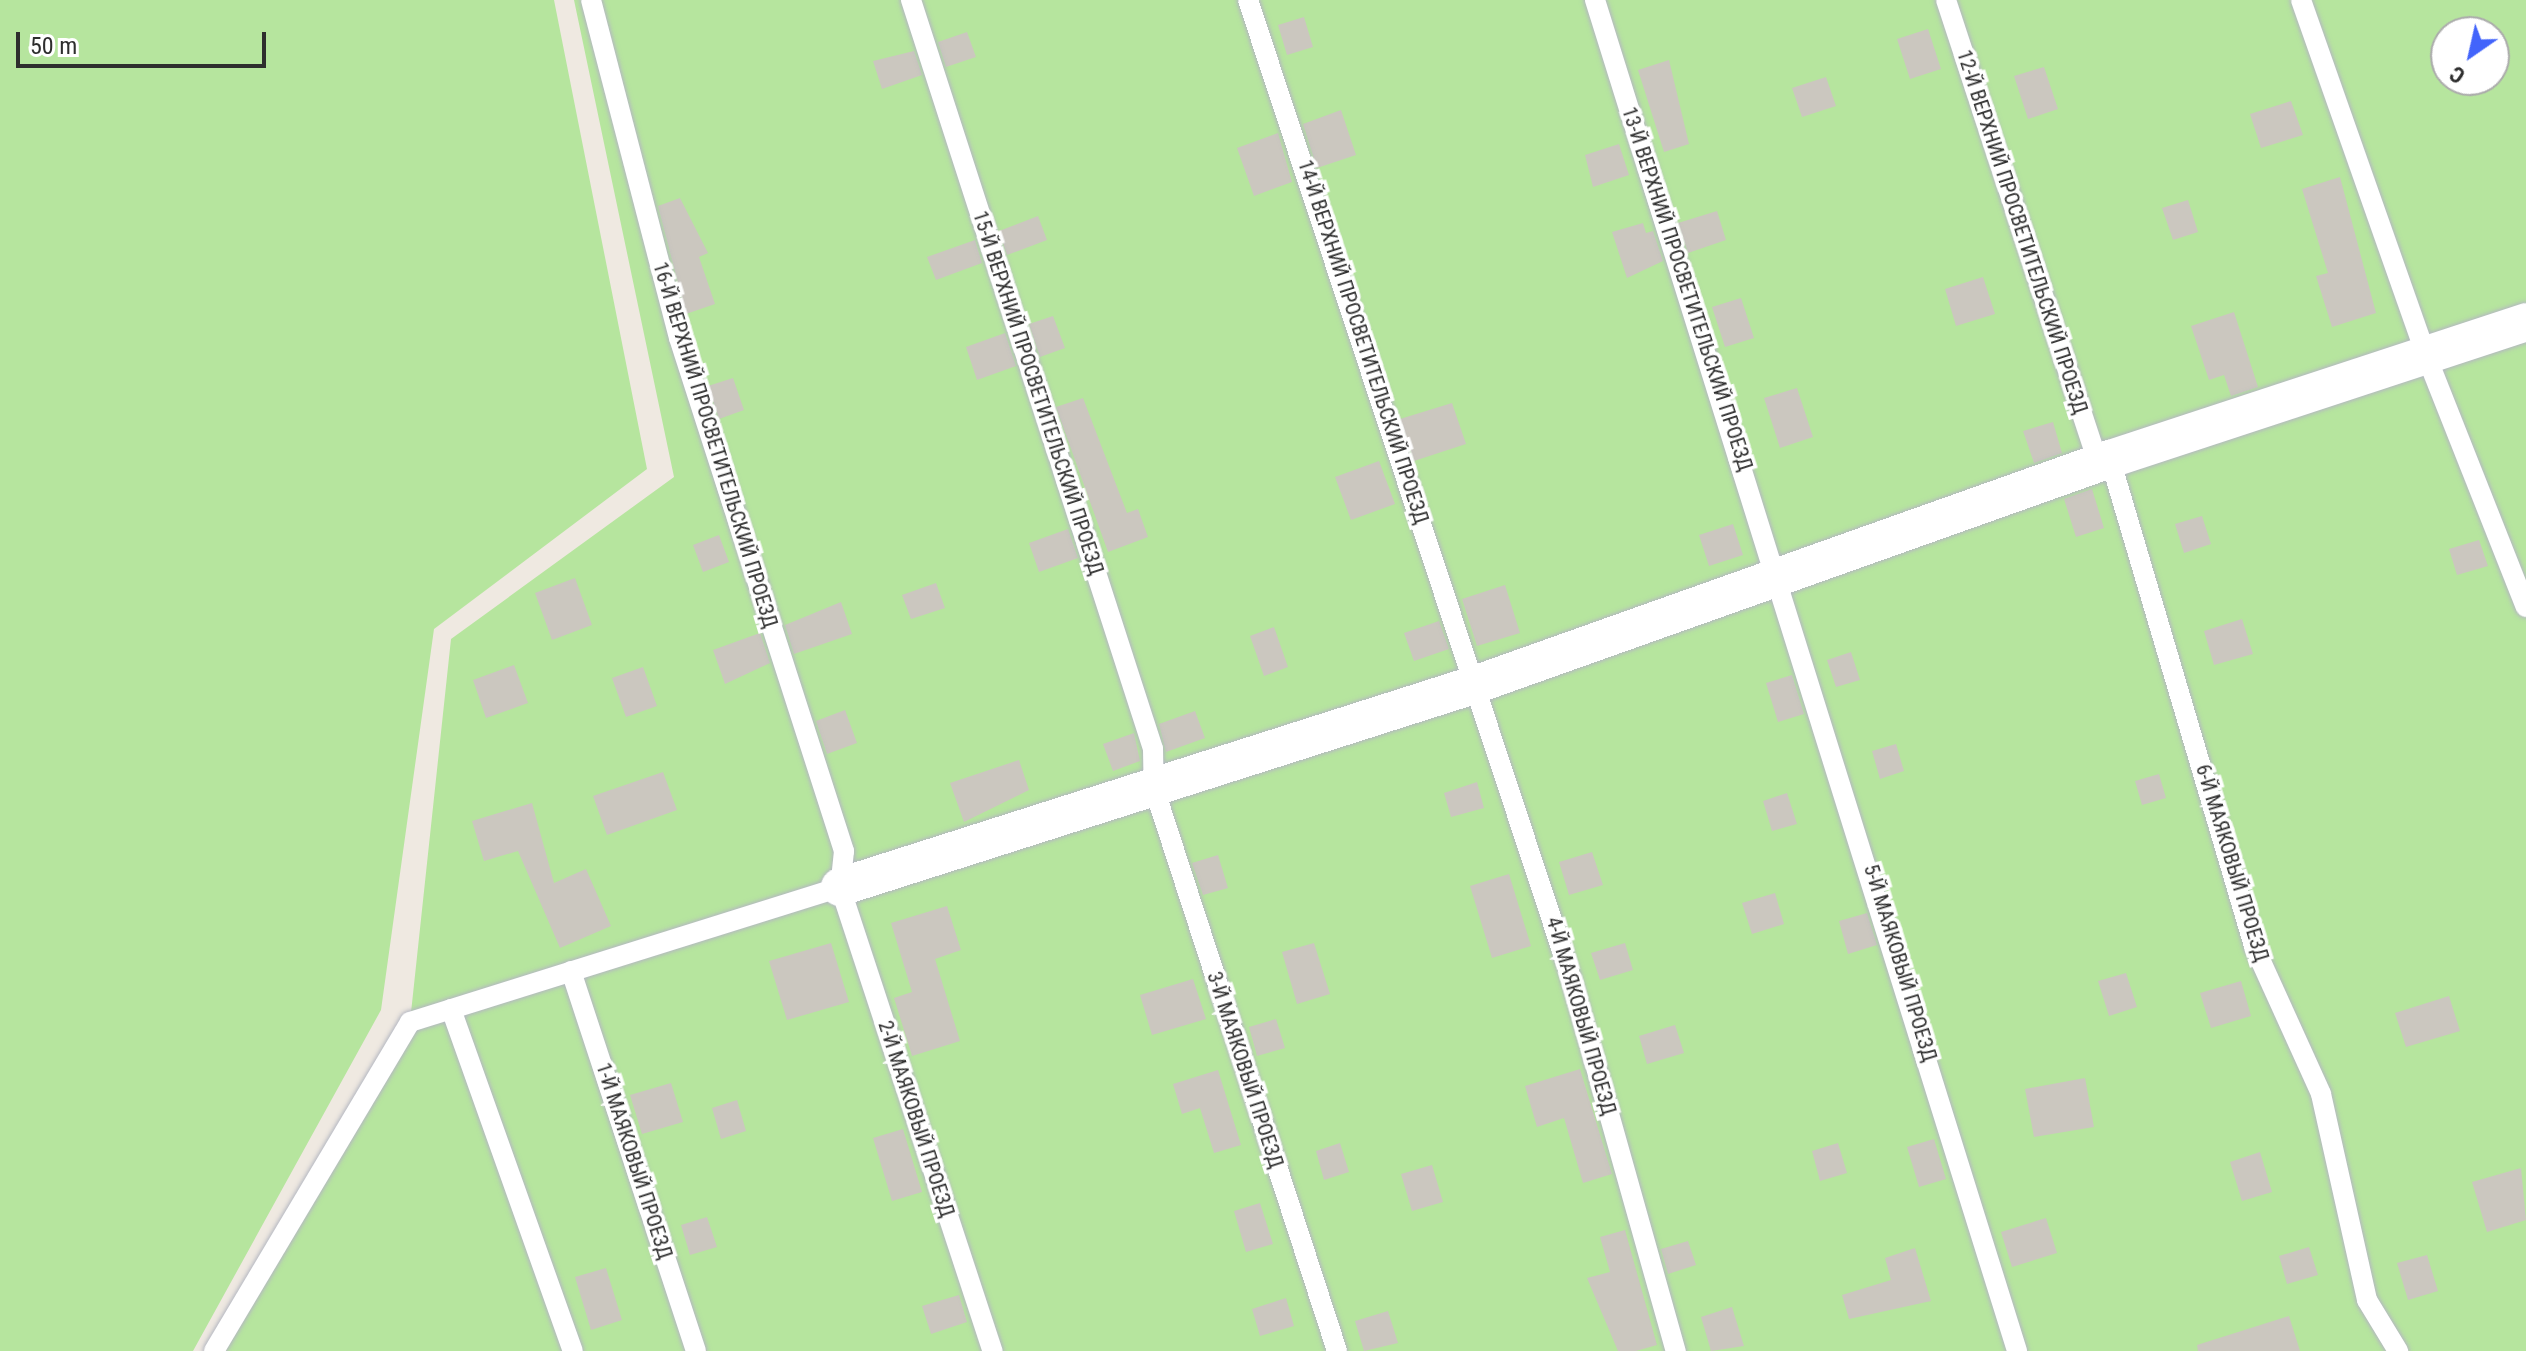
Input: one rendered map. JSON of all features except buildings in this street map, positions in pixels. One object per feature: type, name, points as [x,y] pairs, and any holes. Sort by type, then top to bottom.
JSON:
[{"type":"street","points":[[840,887],[1477,684],[2104,461],[2526,322]]},
{"type":"lane","name":"16-Й ВЕРХНИЙ ПРОСВЕТИТЕЛЬСКИЙ ПРОЕЗД","points":[[591,0],[679,338],[844,851],[840,887]]},
{"type":"lane","name":"15-Й ВЕРХНИЙ ПРОСВЕТИТЕЛЬСКИЙ ПРОЕЗД","points":[[911,0],[1153,749],[1154,788]]},
{"type":"lane","name":"14-Й ВЕРХНИЙ ПРОСВЕТИТЕЛЬСКИЙ ПРОЕЗД","points":[[1248,0],[1477,684]]},
{"type":"lane","name":"13-Й ВЕРХНИЙ ПРОСВЕТИТЕЛЬСКИЙ ПРОЕЗД","points":[[1595,0],[1778,577]]},
{"type":"lane","name":"12-Й ВЕРХНИЙ ПРОСВЕТИТЕЛЬСКИЙ ПРОЕЗД","points":[[1946,0],[2104,461]]},
{"type":"lane","points":[[2301,0],[2426,355],[2526,607]]},
{"type":"lane","name":"6-Й МАЯКОВЫЙ ПРОЕЗД","points":[[2104,461],[2254,946],[2321,1094],[2367,1300],[2398,1351]]},
{"type":"lane","name":"5-Й МАЯКОВЫЙ ПРОЕЗД","points":[[1778,577],[2017,1351]]},
{"type":"lane","name":"4-Й МАЯКОВЫЙ ПРОЕЗД","points":[[1477,684],[1570,975],[1676,1351]]},
{"type":"lane","name":"3-Й МАЯКОВЫЙ ПРОЕЗД","points":[[1154,788],[1337,1351]]},
{"type":"lane","points":[[214,1351],[410,1022],[840,887]]},
{"type":"lane","name":"2-Й МАЯКОВЫЙ ПРОЕЗД","points":[[840,887],[993,1351]]},
{"type":"lane","name":"1-Й МАЯКОВЫЙ ПРОЕЗД","points":[[571,971],[696,1351]]},
{"type":"lane","points":[[451,1009],[573,1351]]},
{"type":"green space","points":[[0,0],[554,0],[647,469],[434,629],[381,1010],[193,1351],[0,1351]]},
{"type":"green space","points":[[574,0],[2526,0],[2526,1351],[214,1351],[410,1022],[451,639],[674,477]]}]
